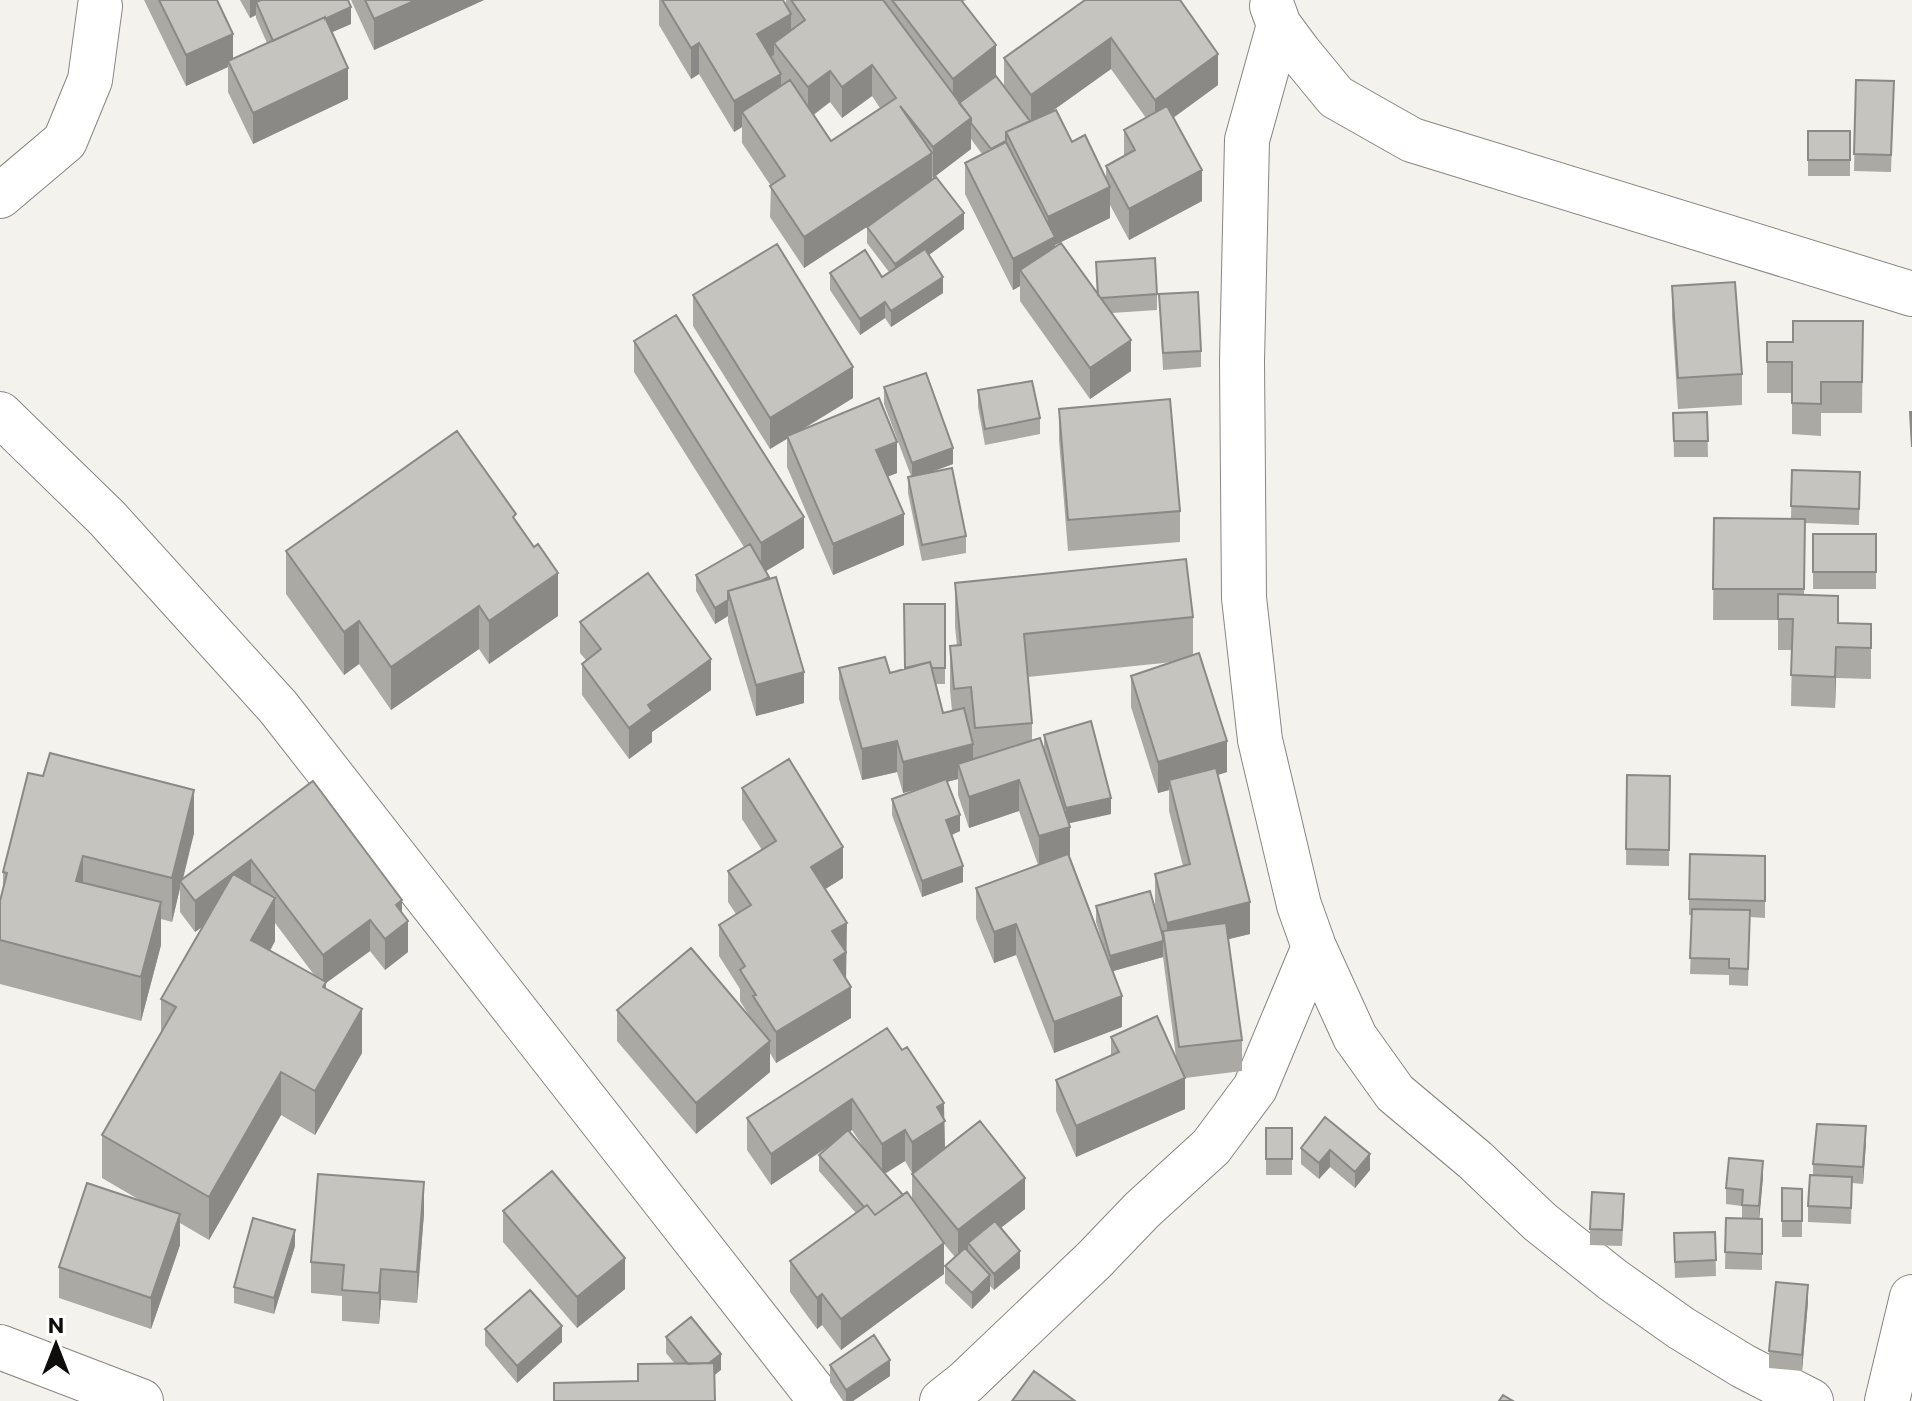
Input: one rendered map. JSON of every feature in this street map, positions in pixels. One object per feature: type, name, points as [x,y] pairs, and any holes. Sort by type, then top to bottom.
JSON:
[{"type":"street","points":[[0,196],[65,141],[90,80],[100,6]]},
{"type":"street","points":[[1275,12],[1299,52],[1336,97],[1412,140],[1912,294]]},
{"type":"street","points":[[1275,12],[1247,140],[1242,361],[1244,598],[1260,740],[1299,905],[1314,947],[1355,1037],[1395,1093],[1475,1160],[1540,1222],[1613,1280],[1693,1336],[1811,1401]]},
{"type":"street","points":[[0,414],[107,518],[278,707],[821,1401]]},
{"type":"street","points":[[942,1401],[966,1382],[1211,1147],[1255,1088],[1314,947]]},
{"type":"street","points":[[1887,1401],[1912,1297]]},
{"type":"street","points":[[0,1347],[141,1401]]},
{"type":"building","points":[[159,0],[217,0],[233,34],[186,55]]},
{"type":"building","points":[[348,0],[351,7],[273,41],[256,2]]},
{"type":"building","points":[[365,0],[416,0],[374,19]]},
{"type":"building","points":[[662,0],[783,0],[791,14],[757,34],[781,74],[734,101],[699,43],[691,48]]},
{"type":"building","points":[[791,0],[883,0],[971,118],[933,147],[900,106],[932,153],[804,237],[770,186],[785,176],[742,112],[790,80],[831,141],[896,98],[872,65],[842,87],[830,71],[808,87],[774,43],[805,20]]},
{"type":"building","points":[[892,0],[961,0],[996,45],[953,79]]},
{"type":"building","points":[[1085,0],[1180,0],[1218,54],[1155,100],[1111,38],[1031,95],[1004,58]]},
{"type":"building","points":[[325,17],[348,68],[253,113],[228,61]]},
{"type":"building","points":[[996,76],[1030,121],[1006,132],[1006,141],[991,149],[959,103]]},
{"type":"building","points":[[1856,80],[1894,81],[1891,155],[1854,154]]},
{"type":"building","points":[[1167,106],[1202,170],[1129,209],[1106,166],[1135,150],[1124,130]]},
{"type":"building","points":[[1056,110],[1072,142],[1085,135],[1110,187],[1048,217],[1006,132]]},
{"type":"building","points":[[1808,131],[1850,131],[1850,160],[1808,160]]},
{"type":"building","points":[[1006,142],[1055,237],[1013,259],[965,163]]},
{"type":"building","points":[[936,177],[964,213],[895,264],[867,227]]},
{"type":"building","points":[[1061,243],[1131,340],[1090,368],[1020,270]]},
{"type":"building","points":[[777,244],[853,367],[770,418],[693,295]]},
{"type":"building","points":[[925,249],[943,277],[891,311],[885,302],[860,319],[830,273],[865,250],[882,277]]},
{"type":"building","points":[[1155,258],[1157,294],[1101,298],[1098,295],[1096,262]]},
{"type":"building","points":[[1735,282],[1742,374],[1678,378],[1672,286]]},
{"type":"building","points":[[1198,292],[1201,351],[1163,353],[1159,294]]},
{"type":"building","points":[[676,315],[804,517],[761,543],[634,341]]},
{"type":"building","points":[[1793,321],[1863,321],[1862,382],[1821,382],[1821,404],[1792,403],[1792,362],[1767,362],[1767,342],[1793,342]]},
{"type":"building","points":[[926,373],[953,448],[912,463],[884,387]]},
{"type":"building","points":[[1032,381],[1040,418],[985,429],[978,390]]},
{"type":"building","points":[[879,398],[897,442],[876,450],[904,514],[833,544],[787,436]]},
{"type":"building","points":[[1170,399],[1180,511],[1068,520],[1059,409]]},
{"type":"building","points":[[1707,412],[1708,441],[1674,441],[1673,413]]},
{"type":"building","points":[[457,431],[516,514],[513,517],[534,547],[538,544],[558,573],[489,621],[479,606],[391,667],[359,621],[344,632],[286,551]]},
{"type":"building","points":[[952,468],[966,536],[922,545],[908,477]]},
{"type":"building","points":[[1792,470],[1860,472],[1859,509],[1791,506]]},
{"type":"building","points":[[1714,518],[1805,519],[1804,589],[1713,589]]},
{"type":"building","points":[[1813,534],[1876,534],[1876,572],[1813,572]]},
{"type":"building","points":[[750,544],[769,577],[728,591],[728,600],[715,608],[696,575]]},
{"type":"building","points":[[1186,559],[1193,617],[1024,634],[1032,723],[975,728],[971,687],[954,689],[950,646],[961,645],[955,583]]},
{"type":"building","points":[[648,573],[711,659],[648,705],[652,711],[629,728],[582,664],[601,649],[580,622]]},
{"type":"building","points":[[776,577],[804,672],[756,685],[728,591]]},
{"type":"building","points":[[1778,594],[1838,596],[1838,623],[1871,624],[1871,648],[1836,647],[1835,677],[1791,675],[1793,619],[1778,619]]},
{"type":"building","points":[[904,604],[945,604],[945,668],[932,668],[930,662],[905,668]]},
{"type":"building","points":[[1199,653],[1227,741],[1158,762],[1131,676]]},
{"type":"building","points":[[885,657],[890,673],[930,662],[943,713],[964,708],[973,744],[903,762],[897,741],[862,749],[839,668]]},
{"type":"building","points":[[1091,721],[1111,798],[1066,808],[1044,735]]},
{"type":"building","points":[[1040,738],[1070,827],[1039,836],[1019,780],[969,797],[958,764]]},
{"type":"building","points":[[50,753],[194,790],[172,878],[83,856],[76,881],[161,902],[141,977],[0,940],[0,901],[7,873],[3,872],[28,773],[43,776]]},
{"type":"building","points":[[789,759],[843,847],[811,867],[847,923],[832,931],[846,952],[834,960],[851,987],[776,1032],[740,970],[745,966],[719,925],[751,905],[728,871],[776,841],[742,788]]},
{"type":"building","points":[[1216,768],[1250,902],[1167,923],[1155,874],[1190,864],[1169,780]]},
{"type":"building","points":[[1627,775],[1670,776],[1669,850],[1626,849]]},
{"type":"building","points":[[946,779],[960,815],[946,820],[963,866],[922,881],[892,799]]},
{"type":"building","points":[[313,781],[402,900],[396,905],[408,921],[385,939],[370,920],[323,955],[251,860],[195,901],[180,881]]},
{"type":"building","points":[[1068,854],[1122,996],[1054,1022],[1016,924],[994,932],[976,888]]},
{"type":"building","points":[[1690,854],[1765,856],[1765,901],[1689,899]]},
{"type":"building","points":[[233,874],[275,898],[251,940],[326,982],[323,987],[362,1009],[315,1091],[281,1072],[209,1197],[102,1135],[176,1007],[161,999]]},
{"type":"building","points":[[1150,891],[1163,941],[1110,956],[1096,906]]},
{"type":"building","points":[[1692,909],[1750,910],[1748,969],[1729,968],[1729,959],[1690,958]]},
{"type":"building","points":[[1226,923],[1242,1040],[1179,1047],[1163,931]]},
{"type":"building","points":[[691,948],[770,1041],[696,1103],[617,1010]]},
{"type":"building","points":[[1157,1016],[1185,1078],[1076,1126],[1056,1080],[1119,1052],[1111,1037]]},
{"type":"building","points":[[887,1028],[902,1050],[907,1047],[944,1103],[937,1107],[945,1121],[912,1142],[905,1130],[882,1144],[852,1099],[771,1154],[747,1118]]},
{"type":"building","points":[[1325,1117],[1370,1154],[1355,1172],[1330,1150],[1319,1163],[1301,1148]]},
{"type":"building","points":[[980,1121],[1025,1178],[958,1230],[912,1174]]},
{"type":"building","points":[[1817,1124],[1866,1126],[1863,1167],[1813,1164]]},
{"type":"building","points":[[1266,1128],[1292,1128],[1292,1159],[1266,1159]]},
{"type":"building","points":[[848,1130],[903,1195],[875,1215],[867,1205],[864,1207],[819,1155]]},
{"type":"building","points":[[1729,1158],[1763,1161],[1759,1206],[1742,1205],[1743,1190],[1726,1188]]},
{"type":"building","points":[[552,1171],[625,1258],[577,1297],[503,1211]]},
{"type":"building","points":[[318,1174],[424,1182],[417,1272],[381,1269],[379,1293],[342,1290],[344,1265],[311,1262]]},
{"type":"building","points":[[1810,1175],[1852,1177],[1851,1208],[1808,1206]]},
{"type":"building","points":[[87,1183],[180,1214],[151,1298],[59,1267]]},
{"type":"building","points":[[1782,1188],[1802,1189],[1802,1221],[1782,1221]]},
{"type":"building","points":[[907,1192],[944,1243],[841,1319],[822,1294],[817,1298],[790,1261],[867,1205],[875,1215]]},
{"type":"building","points":[[1592,1192],[1624,1194],[1622,1230],[1590,1229]]},
{"type":"building","points":[[253,1218],[295,1230],[274,1298],[234,1287]]},
{"type":"building","points":[[1726,1218],[1762,1219],[1762,1254],[1725,1252]]},
{"type":"building","points":[[995,1221],[1020,1251],[994,1274],[968,1243]]},
{"type":"building","points":[[1715,1232],[1716,1260],[1675,1262],[1674,1233]]},
{"type":"building","points":[[965,1248],[990,1275],[972,1293],[945,1266]]},
{"type":"building","points":[[1776,1282],[1808,1285],[1802,1355],[1769,1351]]},
{"type":"building","points":[[530,1290],[562,1326],[517,1366],[485,1329]]},
{"type":"building","points":[[691,1317],[721,1354],[709,1363],[688,1364],[666,1337]]},
{"type":"building","points":[[874,1335],[890,1360],[846,1390],[830,1365]]},
{"type":"building","points":[[714,1363],[715,1401],[554,1401],[554,1383],[638,1381],[638,1364]]},
{"type":"building","points":[[1034,1371],[1075,1401],[1012,1401]]},
{"type":"building","points":[[1503,1395],[1513,1401],[1499,1401]]}]
